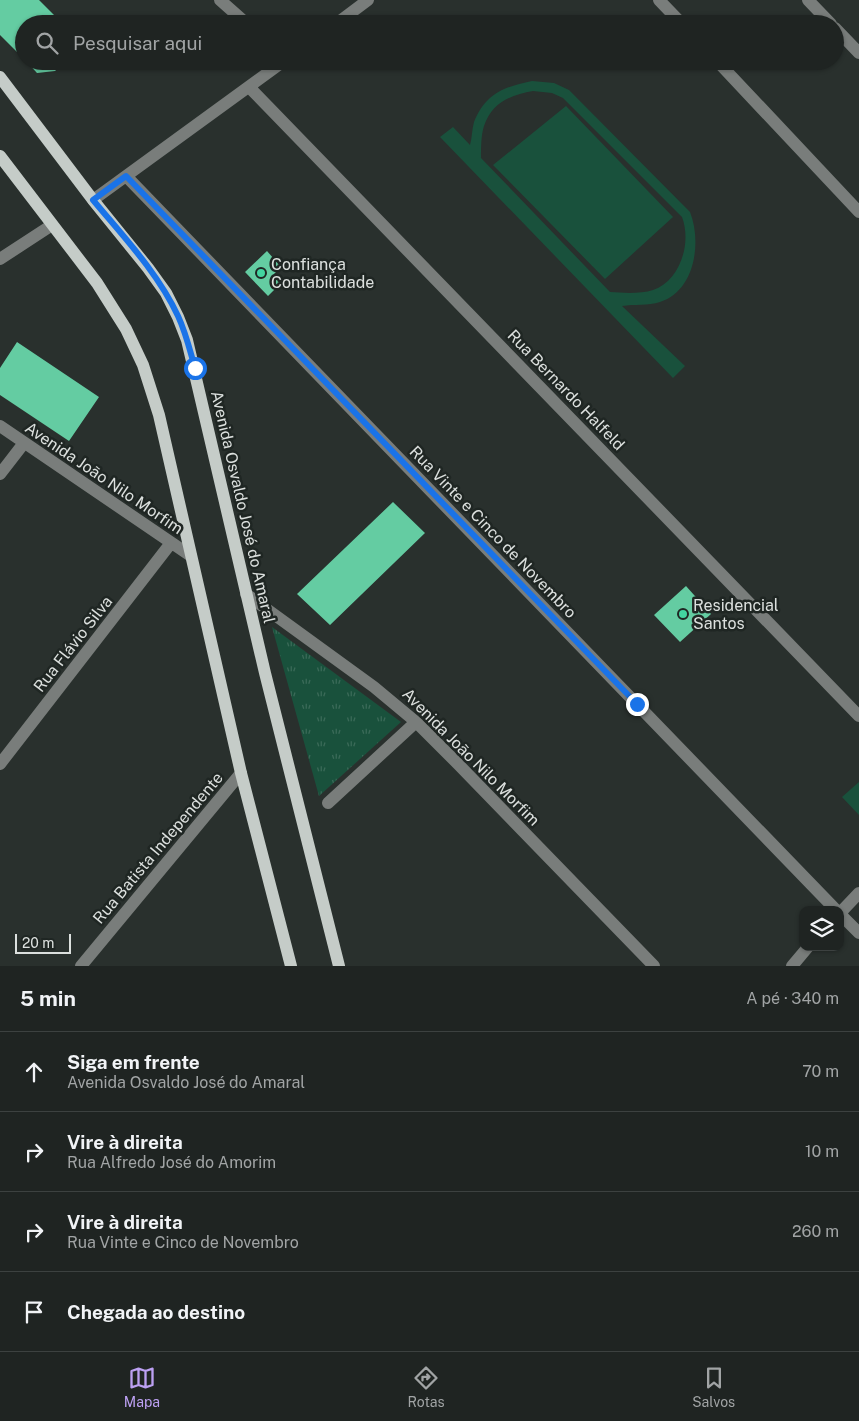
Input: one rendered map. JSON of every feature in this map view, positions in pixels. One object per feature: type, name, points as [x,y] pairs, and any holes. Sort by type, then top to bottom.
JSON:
[{"type":"main road","name":"Avenida Osvaldo José do Amaral","points":[[0,77],[93,200],[148,268],[166,293],[184,332],[195,368],[246,594],[338,966]]},
{"type":"main road","points":[[0,156],[97,283],[126,329],[143,365],[159,415],[241,773],[291,966]]},
{"type":"street","points":[[220,0],[237,15]]},
{"type":"street","points":[[348,15],[368,0]]},
{"type":"street","points":[[659,0],[673,15]]},
{"type":"street","points":[[808,0],[822,15]]},
{"type":"street","points":[[844,37],[859,53]]},
{"type":"street","points":[[93,200],[272,70]]},
{"type":"street","points":[[725,70],[859,212]]},
{"type":"street","name":"Rua Bernardo Halfeld","points":[[249,87],[859,716]]},
{"type":"street","name":"Rua Vinte e Cinco de Novembro","points":[[126,176],[832,906]]},
{"type":"street","points":[[0,259],[52,225]]},
{"type":"street","name":"Avenida João Nilo Morfim","points":[[0,426],[191,556]]},
{"type":"street","points":[[0,474],[24,443]]},
{"type":"street","name":"Rua Flávio Silva","points":[[0,764],[171,543]]},
{"type":"street","name":"Avenida João Nilo Morfim","points":[[246,594],[374,687],[416,722],[654,966]]},
{"type":"street","points":[[328,803],[416,722]]},
{"type":"street","name":"Rua Batista Independente","points":[[81,966],[241,773]]},
{"type":"street","points":[[844,910],[859,893]]},
{"type":"street","points":[[844,918],[859,934]]},
{"type":"street","points":[[792,966],[805,951]]},
{"type":"green space","points":[[532,81],[554,83],[569,90],[690,212],[694,224],[695,251],[693,264],[681,288],[672,296],[660,302],[622,306],[685,366],[673,378],[440,137],[453,127],[470,145],[474,122],[484,104],[505,89]],"holes":[[[533,91],[552,93],[563,98],[682,217],[685,227],[685,238],[681,260],[677,270],[670,278],[653,290],[626,293],[610,292],[481,158],[484,126],[497,105],[510,98]]]},
{"type":"green space","points":[[566,106],[673,217],[605,279],[493,165]]},
{"type":"green space","points":[[272,627],[401,722],[319,796]]},
{"type":"green space","points":[[859,782],[859,815],[842,797]]},
{"type":"building","points":[[0,0],[39,0],[54,15],[15,15],[15,50],[0,35]]},
{"type":"building","points":[[34,70],[56,70],[55,71],[37,73]]},
{"type":"building","name":"Confiança Contabilidade","points":[[267,251],[281,267],[274,274],[282,282],[268,296],[245,272]]},
{"type":"building","points":[[17,342],[99,397],[69,441],[0,395],[0,368]]},
{"type":"building","points":[[393,502],[425,533],[330,625],[297,594]]},
{"type":"building","name":"Residencial Santos","points":[[686,586],[711,614],[680,642],[654,615]]},
{"type":"place","name":"Confiança Contabilidade","points":[[261,273]]},
{"type":"place","name":"Residencial Santos","points":[[683,614]]},
{"type":"route","points":[[195,368],[187,340],[166,293],[93,200],[126,176],[637,704]]}]
